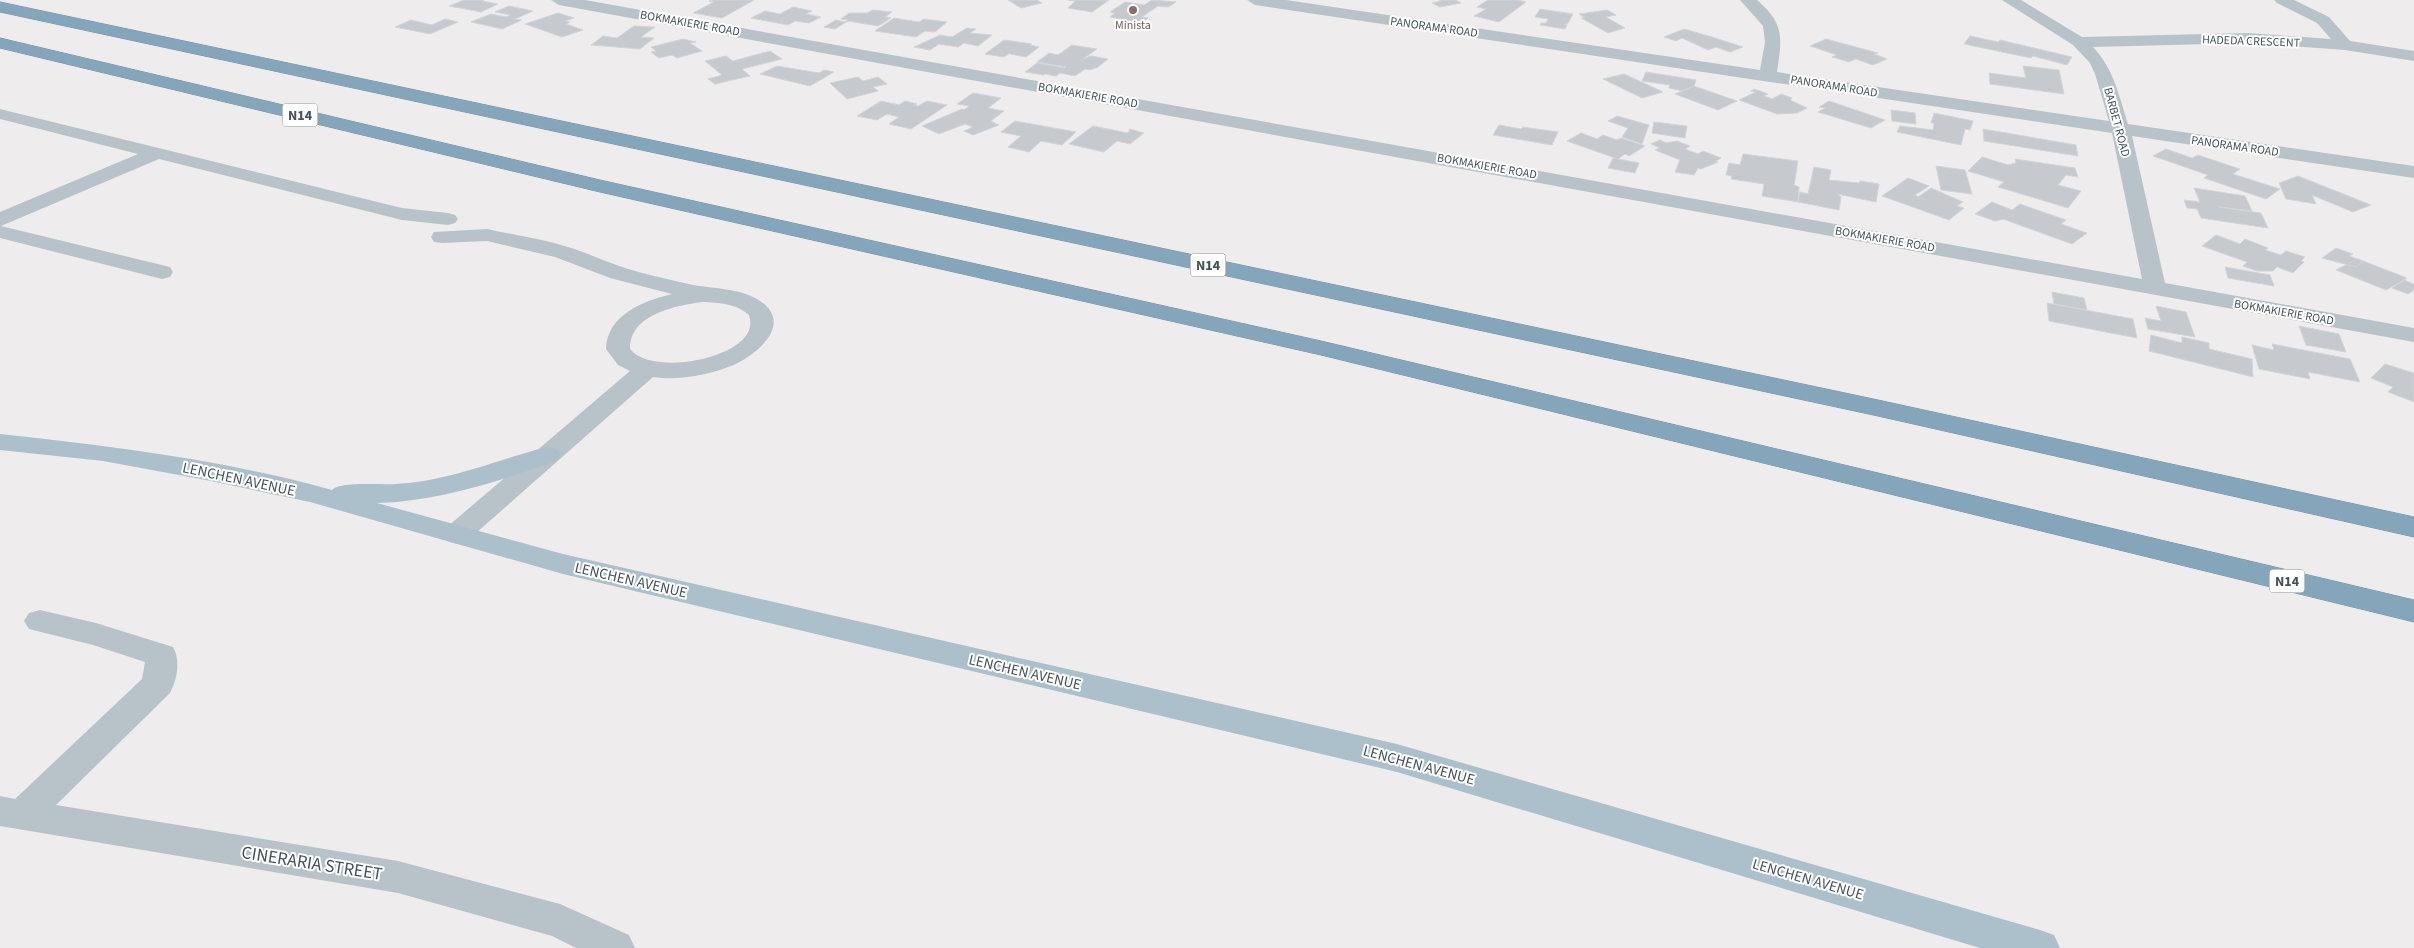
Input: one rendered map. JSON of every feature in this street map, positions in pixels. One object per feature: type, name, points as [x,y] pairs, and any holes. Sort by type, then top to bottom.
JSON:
[{"type":"highway","name":"N14","points":[[0,8],[1869,406],[2414,527]]},
{"type":"highway","name":"N14","points":[[0,43],[600,186],[1321,348],[2414,611]]},
{"type":"main road","name":"LENCHEN AVENUE","points":[[0,442],[103,453],[206,471],[312,494],[564,564],[1398,758],[2040,948]]},
{"type":"main road","points":[[312,494],[395,493],[429,489],[467,481],[547,455]]},
{"type":"street","name":"BOKMAKIERIE ROAD","points":[[559,0],[2414,335]]},
{"type":"street","name":"PANORAMA ROAD","points":[[1255,0],[2414,172]]},
{"type":"street","points":[[1748,0],[1768,19],[1774,31],[1768,76]]},
{"type":"street","name":"BARBET ROAD","points":[[2010,0],[2078,42],[2096,60],[2104,74],[2121,130],[2155,288]]},
{"type":"street","points":[[2282,0],[2323,20],[2344,45]]},
{"type":"street","name":"HADEDA CRESCENT","points":[[2078,42],[2242,38],[2344,45],[2414,56]]},
{"type":"street","points":[[0,114],[402,214],[445,228],[487,235],[562,252],[618,273],[644,278],[702,295]]},
{"type":"street","points":[[0,220],[157,152]]},
{"type":"street","points":[[0,232],[162,272]]},
{"type":"street","points":[[618,273],[631,293],[631,320]]},
{"type":"street","points":[[702,295],[728,296],[748,302],[761,313],[762,327],[753,342],[733,356],[705,366],[675,371],[647,369],[628,361],[618,349],[619,335],[631,320],[650,308],[676,299],[702,295]]},
{"type":"street","points":[[457,534],[647,369]]},
{"type":"street","points":[[11,813],[158,684],[162,654],[96,634],[40,621]]},
{"type":"street","name":"CINERARIA STREET","points":[[11,813],[398,877],[560,921],[615,948]]},
{"type":"building","points":[[464,0],[484,0],[482,1],[498,4],[481,12],[449,6]]},
{"type":"building","points":[[754,0],[722,18],[693,13],[714,2],[709,1]]},
{"type":"building","points":[[1008,0],[1037,0],[1042,3],[1021,8]]},
{"type":"building","points":[[1068,0],[1109,0],[1092,12],[1068,8],[1075,1]]},
{"type":"building","name":"Minista","points":[[1152,0],[1176,2],[1168,7],[1158,6],[1142,17],[1148,18],[1141,23],[1110,17],[1115,13],[1110,12],[1125,2],[1144,5]]},
{"type":"building","points":[[1439,0],[1456,0],[1461,3],[1440,7],[1432,3],[1441,1]]},
{"type":"building","points":[[1488,0],[1518,0],[1526,2],[1499,22],[1474,16],[1486,9],[1477,7]]},
{"type":"building","points":[[509,6],[533,11],[515,19],[522,20],[502,29],[471,22],[491,14],[506,17],[510,15],[495,12]]},
{"type":"building","points":[[793,7],[812,11],[806,14],[821,17],[809,23],[795,21],[788,25],[751,18],[765,11],[780,14]]},
{"type":"building","points":[[1540,9],[1573,14],[1568,23],[1564,25],[1567,25],[1565,29],[1540,25],[1541,23],[1546,23],[1548,19],[1535,17]]},
{"type":"building","points":[[873,10],[892,12],[885,17],[891,18],[878,26],[848,21],[835,29],[824,27],[836,20],[845,22],[848,20],[841,19],[849,13],[867,13]]},
{"type":"building","points":[[1607,10],[1616,15],[1606,17],[1625,28],[1608,33],[1581,18],[1585,18],[1579,14]]},
{"type":"building","points":[[558,13],[574,18],[565,21],[570,22],[566,24],[583,30],[562,37],[525,24]]},
{"type":"building","points":[[894,18],[919,22],[924,19],[947,22],[935,32],[925,31],[916,37],[875,31]]},
{"type":"building","points":[[445,19],[458,22],[430,34],[395,27],[411,20],[432,25]]},
{"type":"building","points":[[634,26],[655,27],[641,37],[654,38],[640,49],[591,45],[603,36],[617,38]]},
{"type":"building","points":[[967,28],[976,29],[970,33],[992,35],[978,46],[964,43],[958,47],[939,44],[930,50],[914,47],[940,35],[952,37]]},
{"type":"building","points":[[1684,29],[1743,47],[1730,52],[1716,47],[1708,50],[1682,38],[1676,41],[1664,37]]},
{"type":"building","points":[[1970,36],[1998,42],[2000,40],[2072,57],[2067,65],[2033,56],[2031,58],[1964,44]]},
{"type":"building","points":[[683,39],[696,42],[690,43],[702,51],[677,58],[672,55],[659,58],[651,52],[656,51],[651,47]]},
{"type":"building","points":[[1826,39],[1878,53],[1874,54],[1887,59],[1873,65],[1856,59],[1849,62],[1832,57],[1837,55],[1810,46]]},
{"type":"building","points":[[1004,40],[1032,44],[1030,45],[1039,47],[1026,57],[1010,53],[1004,57],[985,54]]},
{"type":"building","points":[[1072,45],[1097,49],[1083,59],[1091,56],[1108,59],[1098,67],[1090,70],[1085,69],[1075,76],[1060,73],[1056,76],[1025,72],[1037,63],[1065,68],[1037,62],[1049,53],[1058,55]]},
{"type":"building","points":[[770,51],[782,59],[742,69],[750,76],[715,84],[708,79],[722,75],[705,61],[726,56],[733,61]]},
{"type":"building","points":[[777,66],[819,73],[824,70],[834,72],[810,86],[760,74]]},
{"type":"building","points":[[2023,66],[2059,70],[2064,94],[1990,84],[1989,73],[2026,78]]},
{"type":"building","points":[[1646,72],[1696,80],[1694,86],[1683,91],[1669,88],[1670,85],[1642,81]]},
{"type":"building","points":[[1624,74],[1663,92],[1642,98],[1603,79]]},
{"type":"building","points":[[858,77],[863,81],[878,77],[887,84],[873,87],[878,91],[847,99],[830,83]]},
{"type":"building","points":[[1694,86],[1737,101],[1718,110],[1675,94]]},
{"type":"building","points":[[1754,89],[1768,94],[1764,96],[1772,99],[1781,94],[1792,98],[1790,100],[1807,108],[1797,113],[1777,114],[1739,100],[1756,92],[1751,91]]},
{"type":"building","points":[[973,93],[1001,98],[988,108],[1004,111],[991,121],[999,125],[973,135],[964,131],[973,127],[965,124],[939,134],[922,126],[962,109],[964,110],[969,106],[957,104]]},
{"type":"building","points":[[881,101],[899,105],[905,101],[917,104],[914,105],[918,106],[927,101],[947,105],[911,129],[889,124],[899,117],[887,114],[877,120],[857,116]]},
{"type":"building","points":[[1829,101],[1885,120],[1871,128],[1818,112],[1825,108],[1819,107]]},
{"type":"building","points":[[1891,110],[1915,113],[1916,124],[1892,121]]},
{"type":"building","points":[[1934,113],[1973,121],[1970,130],[1965,129],[1961,145],[1897,132],[1900,126],[1933,130],[1934,123],[1931,123]]},
{"type":"building","points":[[1617,116],[1649,125],[1642,144],[1622,137],[1628,128],[1608,121]]},
{"type":"building","points":[[1015,121],[1076,132],[1062,145],[1041,141],[1029,152],[1008,147],[1021,136],[1001,132]]},
{"type":"building","points":[[1654,122],[1687,126],[1685,138],[1652,133]]},
{"type":"building","points":[[1499,125],[1558,132],[1552,145],[1493,135]]},
{"type":"building","points":[[1093,126],[1128,133],[1130,129],[1144,133],[1130,144],[1117,141],[1104,152],[1069,144]]},
{"type":"building","points":[[1983,129],[2076,145],[2078,156],[1984,141]]},
{"type":"building","points":[[1581,133],[1597,139],[1603,135],[1617,140],[1621,138],[1645,146],[1629,156],[1625,154],[1618,159],[1567,141]]},
{"type":"building","points":[[1660,140],[1666,143],[1677,141],[1690,146],[1685,149],[1698,154],[1703,151],[1721,158],[1716,161],[1718,162],[1701,169],[1698,168],[1694,175],[1675,172],[1680,160],[1655,150],[1660,148],[1651,144]]},
{"type":"building","points":[[2166,149],[2192,158],[2198,155],[2240,169],[2233,174],[2280,189],[2266,199],[2204,178],[2208,175],[2153,156]]},
{"type":"building","points":[[1743,154],[1798,161],[1794,185],[1799,187],[1798,202],[1762,196],[1764,184],[1731,179],[1732,176],[1726,175],[1729,163],[1740,165]]},
{"type":"building","points":[[1982,157],[2008,165],[2016,163],[2015,159],[2075,168],[2078,177],[2066,175],[2058,185],[2081,191],[2068,208],[1998,187],[2004,182],[1968,171]]},
{"type":"building","points":[[1613,158],[1639,163],[1635,173],[1608,168]]},
{"type":"building","points":[[1936,166],[1965,170],[1972,194],[1941,190]]},
{"type":"building","points":[[1814,167],[1831,170],[1829,180],[1879,184],[1876,202],[1837,194],[1841,197],[1839,210],[1798,202],[1800,192],[1808,194]]},
{"type":"building","points":[[2298,176],[2371,205],[2353,212],[2312,195],[2316,204],[2286,199],[2279,183]]},
{"type":"building","points":[[1908,178],[1929,186],[1915,195],[1918,197],[1931,188],[1963,202],[1957,206],[1964,208],[1949,220],[1882,196]]},
{"type":"building","points":[[2194,188],[2245,196],[2252,211],[2219,207],[2261,213],[2268,228],[2201,218],[2197,209],[2187,208],[2184,200],[2200,202]]},
{"type":"building","points":[[1992,202],[2012,210],[2020,204],[2066,220],[2061,224],[2087,233],[2072,244],[2003,219],[1995,221],[1975,214]]},
{"type":"building","points":[[2216,235],[2240,244],[2245,239],[2268,248],[2265,250],[2281,255],[2286,251],[2305,257],[2301,261],[2304,262],[2293,273],[2277,267],[2273,271],[2257,271],[2243,266],[2247,262],[2202,246]]},
{"type":"building","points":[[2336,248],[2353,254],[2349,256],[2363,261],[2356,267],[2322,258]]},
{"type":"building","points":[[2358,259],[2407,278],[2386,290],[2336,270]]},
{"type":"building","points":[[2225,267],[2270,275],[2274,286],[2228,278]]},
{"type":"building","points":[[2404,280],[2414,284],[2414,290],[2408,294],[2392,288]]},
{"type":"building","points":[[2052,292],[2084,298],[2087,310],[2054,304]]},
{"type":"building","points":[[2047,303],[2133,319],[2137,338],[2049,321]]},
{"type":"building","points":[[2156,306],[2186,312],[2195,337],[2148,329],[2145,318],[2161,321]]},
{"type":"building","points":[[2299,326],[2339,334],[2346,352],[2306,345]]},
{"type":"building","points":[[2151,335],[2182,343],[2182,337],[2209,343],[2209,349],[2252,359],[2253,377],[2149,351]]},
{"type":"building","points":[[2272,344],[2350,359],[2360,382],[2308,372],[2310,379],[2259,369],[2252,345],[2274,350]]},
{"type":"building","points":[[2385,364],[2414,373],[2414,402],[2388,392],[2393,387],[2371,378]]},
{"type":"place","name":"Minista","points":[[1133,10]]}]
